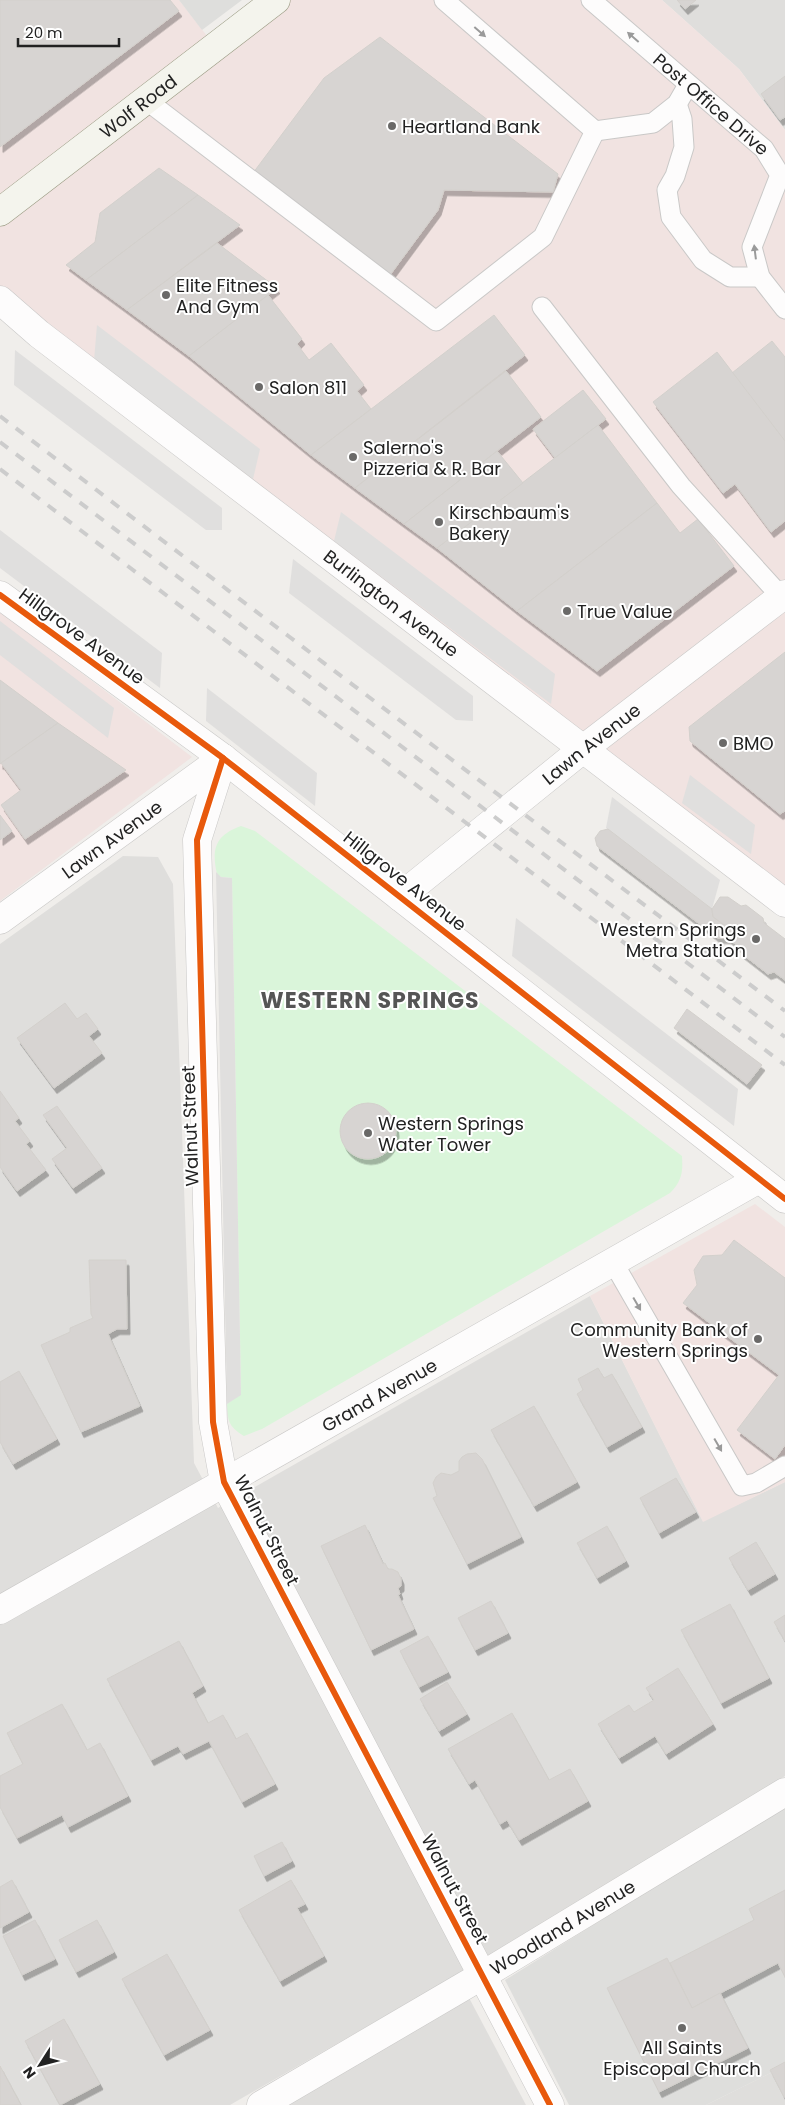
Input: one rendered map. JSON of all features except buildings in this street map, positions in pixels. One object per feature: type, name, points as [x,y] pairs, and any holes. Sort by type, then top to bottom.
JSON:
[{"type":"main road","name":"Wolf Road","points":[[0,212],[276,0]]},
{"type":"street","name":"Burlington Avenue","points":[[0,300],[47,340],[785,902]]},
{"type":"street","name":"Hillgrove Avenue","points":[[0,595],[223,758],[785,1199]]},
{"type":"street","name":"Lawn Avenue","points":[[400,897],[583,749],[784,598]]},
{"type":"street","name":"Lawn Avenue","points":[[0,920],[223,758]]},
{"type":"street","name":"Walnut Street","points":[[223,758],[197,840],[213,1422],[224,1482],[550,2105]]},
{"type":"street","name":"Grand Avenue","points":[[0,1610],[759,1179]]},
{"type":"street","name":"Woodland Avenue","points":[[261,2105],[483,1975],[785,1792]]},
{"type":"lane","points":[[444,0],[594,131],[653,123],[677,104],[688,85]]},
{"type":"lane","name":"Post Office Drive","points":[[591,0],[764,149],[780,175],[752,247],[760,276],[785,309]]},
{"type":"lane","points":[[146,100],[436,321],[543,237],[594,131]]},
{"type":"lane","points":[[677,104],[682,119],[684,147],[675,176],[667,190],[671,216],[703,260],[730,277],[760,276]]},
{"type":"lane","points":[[542,307],[681,486],[784,598]]},
{"type":"lane","points":[[613,1262],[742,1486],[756,1483],[785,1466]]},
{"type":"shaded area","points":[[0,0],[179,0],[221,54],[289,0],[662,0],[739,69],[785,130],[785,894],[0,294]]},
{"type":"shaded area","points":[[179,0],[242,0],[202,30]]},
{"type":"shaded area","points":[[662,0],[785,0],[785,130],[739,69]]},
{"type":"shaded area","points":[[97,325],[260,449],[253,479],[94,361]]},
{"type":"shaded area","points":[[15,350],[222,508],[222,530],[206,530],[14,385]]},
{"type":"shaded area","points":[[341,512],[555,674],[551,704],[334,541]]},
{"type":"shaded area","points":[[0,530],[162,653],[160,688],[0,568]]},
{"type":"shaded area","points":[[293,559],[473,696],[473,721],[456,720],[289,593]]},
{"type":"shaded area","points":[[0,611],[192,757],[0,901]]},
{"type":"shaded area","points":[[0,621],[114,708],[108,738],[0,655]]},
{"type":"shaded area","points":[[207,688],[317,773],[315,806],[206,721]]},
{"type":"shaded area","points":[[690,775],[755,825],[751,854],[682,803]]},
{"type":"shaded area","points":[[612,797],[720,880],[712,909],[606,828]]},
{"type":"shaded area","points":[[123,856],[158,857],[173,884],[194,1463],[218,1508],[590,1296],[703,1521],[785,1482],[785,1776],[460,1973],[230,2105],[0,2105],[0,944]]},
{"type":"shaded area","points":[[216,872],[221,877],[232,878],[241,1395],[227,1404]]},
{"type":"shaded area","points":[[516,918],[738,1089],[734,1126],[512,956]]},
{"type":"shaded area","points":[[755,1204],[785,1227],[785,1482],[703,1522],[590,1296]]},
{"type":"shaded area","name":"All Saints Episcopal Church","points":[[785,1805],[785,2066],[706,2105],[569,2105],[505,1980]]},
{"type":"shaded area","points":[[468,1996],[526,2105],[283,2105]]},
{"type":"shaded area","points":[[785,2066],[785,2105],[706,2105]]},
{"type":"green space","points":[[241,826],[255,831],[682,1156],[682,1172],[670,1193],[262,1429],[244,1436],[230,1423],[227,1404],[241,1394],[232,878],[221,877],[217,874],[215,865],[215,850],[221,838]]},
{"type":"railway","points":[[0,416],[785,1011]]},
{"type":"railway","points":[[0,442],[785,1037]]},
{"type":"railway","points":[[0,469],[785,1065]]},
{"type":"cycle path","points":[[0,595],[223,758],[785,1199]]},
{"type":"cycle path","points":[[223,758],[197,840],[213,1422],[224,1482],[550,2105]]},
{"type":"place","name":"Heartland Bank","points":[[392,126]]},
{"type":"place","name":"Elite Fitness And Gym","points":[[166,295]]},
{"type":"place","name":"Salon 811","points":[[259,387]]},
{"type":"place","name":"Salerno's Pizzeria & R. Bar","points":[[353,457]]},
{"type":"place","name":"Kirschbaum's Bakery","points":[[439,522]]},
{"type":"place","name":"True Value","points":[[567,611]]},
{"type":"place","name":"BMO","points":[[723,743]]},
{"type":"place","name":"Western Springs Metra Station","points":[[756,939]]},
{"type":"place","name":"Western Springs Water Tower","points":[[368,1133]]},
{"type":"place","name":"Community Bank of Western Springs","points":[[758,1339]]},
{"type":"place","name":"All Saints Episcopal Church","points":[[682,2028]]},
{"type":"district","name":"WESTERN SPRINGS","points":[[370,1000]]}]
